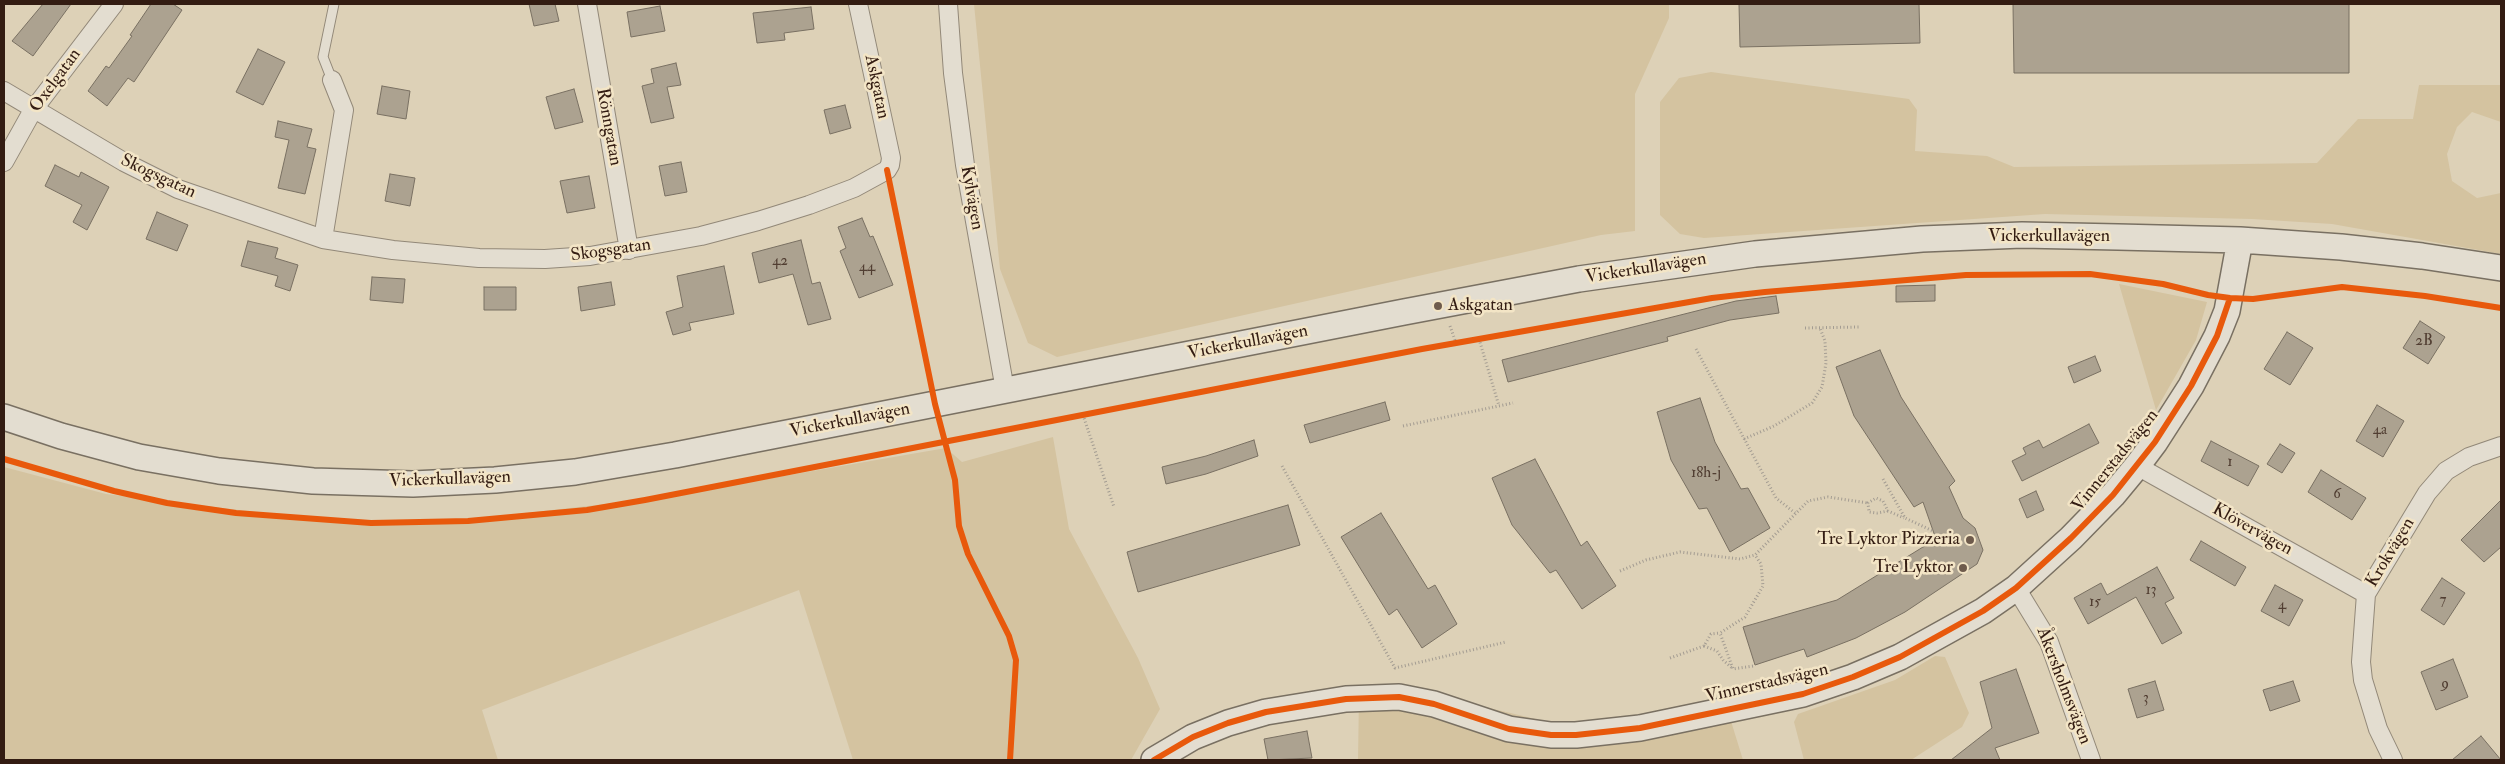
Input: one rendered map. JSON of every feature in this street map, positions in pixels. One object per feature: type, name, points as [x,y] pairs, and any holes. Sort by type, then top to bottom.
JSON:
[{"type":"main road","name":"Vickerkullavägen","points":[[4,417],[61,436],[139,457],[219,471],[313,481],[413,484],[575,472],[675,455],[1580,279],[1755,254],[1922,239],[2012,236],[2240,240],[2386,252],[2501,268]]},
{"type":"main road","name":"Vinnerstadsvägen","points":[[1154,760],[1193,737],[1228,723],[1266,712],[1366,696],[1416,700],[1509,729],[1551,736],[1640,728],[1802,694],[1853,677],[1900,657],[1983,611],[2016,588],[2071,538],[2113,495],[2137,466],[2156,442],[2192,386],[2217,336],[2227,311],[2240,240]]},
{"type":"street","name":"Oxelgatan","points":[[4,162],[33,110],[114,4]]},
{"type":"street","name":"Rönngatan","points":[[587,4],[629,250]]},
{"type":"street","name":"Askgatan","points":[[858,4],[891,158],[887,170]]},
{"type":"street","name":"Kylvägen","points":[[948,4],[953,73],[965,165],[1005,390]]},
{"type":"street","points":[[323,239],[344,110],[332,80]]},
{"type":"street","name":"Skogsgatan","points":[[4,91],[33,110],[124,162],[178,189],[323,239],[393,250],[479,258],[545,259],[629,250],[701,236],[767,218],[854,188],[887,170]]},
{"type":"street","name":"Krokvägen","points":[[2393,760],[2378,729],[2363,680],[2361,662],[2366,594],[2427,492],[2446,471],[2469,458],[2501,446]]},
{"type":"street","name":"Klövervägen","points":[[2137,466],[2366,594]]},
{"type":"street","name":"Åkersholmsvägen","points":[[2016,588],[2049,642],[2091,760]]},
{"type":"lane","points":[[332,80],[323,57],[334,4]]},
{"type":"path","points":[[1449,323],[1456,343]]},
{"type":"path","points":[[1805,328],[1859,327]]},
{"type":"path","points":[[1744,439],[1774,426],[1812,403],[1822,387],[1826,363],[1825,341],[1820,328]]},
{"type":"path","points":[[1479,339],[1499,406]]},
{"type":"path","points":[[1696,349],[1776,498],[1795,513]]},
{"type":"path","points":[[1403,426],[1513,403]]},
{"type":"path","points":[[1083,415],[1114,507]]},
{"type":"path","points":[[1282,466],[1395,668],[1506,642]]},
{"type":"path","points":[[1883,479],[1905,518]]},
{"type":"path","points":[[1620,571],[1646,560],[1680,552],[1740,559],[1754,555],[1808,500],[1828,497],[1868,503],[1876,498],[1883,501],[1888,510],[1933,531]]},
{"type":"path","points":[[1868,503],[1870,512],[1877,513],[1888,510]]},
{"type":"path","points":[[1670,658],[1704,646],[1711,634],[1720,633],[1745,617],[1763,586],[1761,564],[1754,555]]},
{"type":"path","points":[[1720,633],[1733,669]]},
{"type":"path","points":[[1704,646],[1717,651],[1733,669]]},
{"type":"path","points":[[1733,669],[1752,666]]},
{"type":"shaded area","points":[[974,4],[1669,4],[1669,18],[1635,94],[1635,231],[1601,235],[1057,357],[1028,343],[1000,269]]},
{"type":"shaded area","points":[[1711,72],[1909,99],[1917,110],[1915,151],[1987,156],[2014,167],[2317,163],[2358,119],[2413,119],[2419,85],[2501,85],[2501,122],[2472,112],[2457,127],[2447,154],[2452,181],[2477,198],[2501,193],[2501,254],[2332,224],[2252,219],[2045,214],[1704,238],[1680,234],[1660,215],[1660,102],[1679,78]]},
{"type":"shaded area","points":[[2119,284],[2207,302],[2196,340],[2156,410]]},
{"type":"shaded area","points":[[1053,437],[1069,529],[1138,658],[1160,709],[1131,760],[853,760],[799,590],[482,710],[498,760],[4,760],[4,467],[106,494],[339,522],[463,520],[650,499],[946,448],[962,462]]},
{"type":"shaded area","points":[[1935,656],[1945,657],[1969,713],[1962,727],[1911,760],[1804,760],[1794,722],[1798,714],[1895,680]]},
{"type":"shaded area","points":[[1359,695],[1435,695],[1548,722],[1647,720],[1726,705],[1743,760],[1358,760]]},
{"type":"building","points":[[43,4],[71,4],[33,56],[12,41]]},
{"type":"building","points":[[151,4],[173,4],[182,10],[134,82],[128,78],[107,106],[88,91],[106,66],[109,68],[132,36],[130,35]]},
{"type":"building","points":[[529,4],[555,4],[559,21],[534,26]]},
{"type":"building","points":[[1739,4],[1919,4],[1920,43],[1740,47]]},
{"type":"building","points":[[2013,4],[2349,4],[2349,73],[2014,73]]},
{"type":"building","points":[[660,6],[665,31],[631,37],[627,12]]},
{"type":"building","points":[[811,7],[814,29],[784,33],[785,40],[757,43],[753,13]]},
{"type":"building","points":[[258,49],[285,62],[263,105],[236,92]]},
{"type":"building","points":[[676,63],[681,85],[667,87],[674,118],[651,123],[642,86],[654,83],[651,69]]},
{"type":"building","points":[[382,86],[410,91],[406,119],[377,114]]},
{"type":"building","points":[[574,89],[583,122],[555,129],[546,97]]},
{"type":"building","points":[[845,105],[851,128],[830,134],[824,110]]},
{"type":"building","points":[[278,121],[312,129],[307,147],[316,149],[305,194],[278,188],[289,140],[275,137]]},
{"type":"building","points":[[681,162],[687,192],[665,196],[659,166]]},
{"type":"building","points":[[55,165],[79,177],[81,172],[109,187],[87,230],[73,222],[82,205],[45,186]]},
{"type":"building","points":[[390,174],[415,178],[410,206],[385,201]]},
{"type":"building","points":[[589,176],[595,208],[567,213],[560,181]]},
{"type":"building","points":[[157,212],[188,225],[177,251],[146,239]]},
{"type":"building","points":[[862,218],[870,237],[873,236],[893,285],[859,298],[840,251],[846,248],[838,227]]},
{"type":"building","points":[[801,240],[812,284],[820,282],[831,319],[808,325],[793,274],[759,283],[752,253]]},
{"type":"building","points":[[248,241],[278,248],[275,258],[298,265],[290,291],[275,286],[278,276],[241,266]]},
{"type":"building","points":[[724,266],[734,314],[689,323],[691,330],[673,335],[666,312],[683,307],[677,276]]},
{"type":"building","points":[[372,277],[405,279],[403,303],[370,300]]},
{"type":"building","points":[[611,282],[615,305],[581,311],[578,287]]},
{"type":"building","points":[[1935,285],[1935,301],[1896,302],[1896,286]]},
{"type":"building","points":[[484,287],[516,287],[516,310],[484,310]]},
{"type":"building","points":[[1776,296],[1779,313],[1730,320],[1667,337],[1668,341],[1508,382],[1502,360],[1736,301]]},
{"type":"building","points":[[2420,321],[2445,337],[2428,364],[2403,348]]},
{"type":"building","points":[[2287,332],[2313,348],[2290,385],[2264,369]]},
{"type":"building","points":[[1880,350],[1901,397],[1955,481],[1949,487],[1963,518],[1975,528],[1983,550],[1977,564],[1905,612],[1856,638],[1807,657],[1804,649],[1755,665],[1743,627],[1837,600],[1923,547],[1937,542],[1923,502],[1914,507],[1854,416],[1836,367]]},
{"type":"building","points":[[2095,356],[2101,371],[2074,383],[2068,367]]},
{"type":"building","points":[[1700,398],[1715,442],[1741,489],[1748,488],[1770,528],[1730,552],[1707,508],[1699,509],[1671,460],[1657,412]]},
{"type":"building","points":[[1385,402],[1390,420],[1310,443],[1304,425]]},
{"type":"building","points":[[2377,405],[2404,421],[2383,457],[2356,441]]},
{"type":"building","points":[[2089,424],[2099,443],[2022,481],[2012,461],[2026,454],[2023,448],[2039,440],[2043,448]]},
{"type":"building","points":[[1254,440],[1258,456],[1206,474],[1166,484],[1162,467],[1206,456]]},
{"type":"building","points":[[2211,441],[2259,466],[2248,486],[2201,461]]},
{"type":"building","points":[[2280,444],[2295,453],[2282,473],[2267,464]]},
{"type":"building","points":[[1535,459],[1581,546],[1587,541],[1616,586],[1582,609],[1556,570],[1550,573],[1512,525],[1492,478]]},
{"type":"building","points":[[2321,470],[2366,498],[2352,520],[2308,492]]},
{"type":"building","points":[[2036,491],[2044,510],[2027,518],[2019,499]]},
{"type":"building","points":[[2501,500],[2501,547],[2484,562],[2461,540]]},
{"type":"building","points":[[1288,505],[1300,545],[1138,592],[1127,552]]},
{"type":"building","points":[[1381,513],[1428,589],[1435,585],[1457,624],[1422,648],[1397,609],[1389,615],[1341,537]]},
{"type":"building","points":[[2201,541],[2246,567],[2235,586],[2190,560]]},
{"type":"building","points":[[2157,567],[2174,598],[2165,603],[2182,633],[2162,644],[2136,597],[2088,624],[2074,598],[2101,583],[2107,595]]},
{"type":"building","points":[[2442,578],[2465,593],[2444,625],[2421,610]]},
{"type":"building","points":[[2275,585],[2303,600],[2289,626],[2261,611]]},
{"type":"building","points":[[2453,659],[2468,697],[2436,710],[2421,672]]},
{"type":"building","points":[[2016,669],[2039,733],[1995,748],[2000,760],[1951,760],[1992,728],[1980,682]]},
{"type":"building","points":[[2155,681],[2164,710],[2137,718],[2128,689]]},
{"type":"building","points":[[2293,681],[2300,701],[2270,711],[2263,690]]},
{"type":"building","points":[[1307,731],[1312,758],[1268,760],[1264,739]]},
{"type":"building","points":[[2481,736],[2501,760],[2452,760]]},
{"type":"cycle path","points":[[887,170],[935,404],[955,480],[959,526],[968,554],[1009,636],[1016,660],[1010,760]]},
{"type":"cycle path","points":[[4,459],[114,491],[167,503],[236,513],[371,523],[468,521],[587,510],[645,500],[1422,349],[1712,298],[1765,292],[1966,275],[2090,274],[2163,284],[2208,295],[2230,298],[2253,299],[2342,287],[2425,296],[2501,308]]},
{"type":"cycle path","points":[[1154,760],[1193,737],[1228,723],[1266,712],[1346,699],[1399,697],[1434,704],[1509,729],[1551,735],[1576,735],[1640,728],[1803,694],[1853,677],[1900,657],[1983,611],[2016,588],[2071,538],[2113,495],[2155,442],[2191,386],[2217,336],[2230,298]]},
{"type":"place","name":"Askgatan","points":[[1438,306]]},
{"type":"place","name":"Tre Lyktor Pizzeria","points":[[1970,540]]},
{"type":"place","name":"Tre Lyktor","points":[[1963,568]]}]
